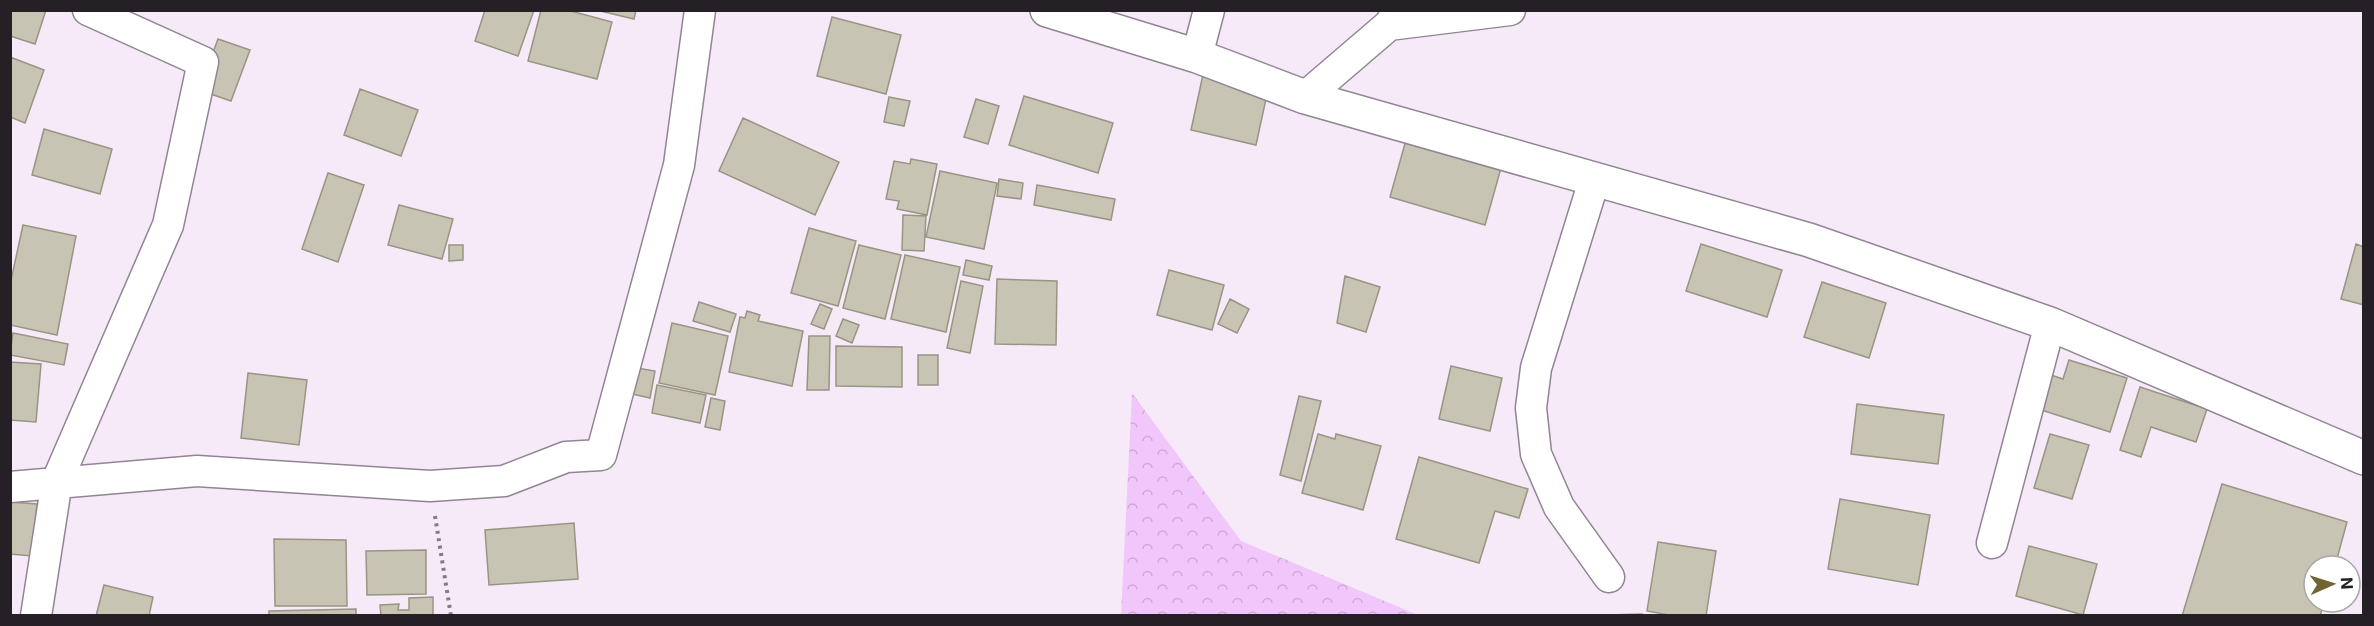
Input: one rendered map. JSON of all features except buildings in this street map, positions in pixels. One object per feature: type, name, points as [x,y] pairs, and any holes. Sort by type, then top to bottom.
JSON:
[{"type":"street","points":[[36,615],[57,481],[168,225],[203,62],[88,10]]},
{"type":"street","points":[[10,487],[57,481],[197,471],[430,486],[504,481],[566,457],[601,455],[679,165],[700,10]]},
{"type":"street","points":[[1047,10],[1197,56],[1305,97],[1594,181],[1809,240],[2050,324],[2364,458]]},
{"type":"street","points":[[1197,56],[1209,10]]},
{"type":"street","points":[[1305,97],[1394,18],[1510,10]]},
{"type":"street","points":[[1594,181],[1536,368],[1531,408],[1536,454],[1559,507],[1609,577]]},
{"type":"street","points":[[1992,543],[2050,324]]},
{"type":"path","points":[[430,486],[452,615]]},
{"type":"green space","points":[[1132,393],[1241,541],[1418,615],[1121,615]]}]
